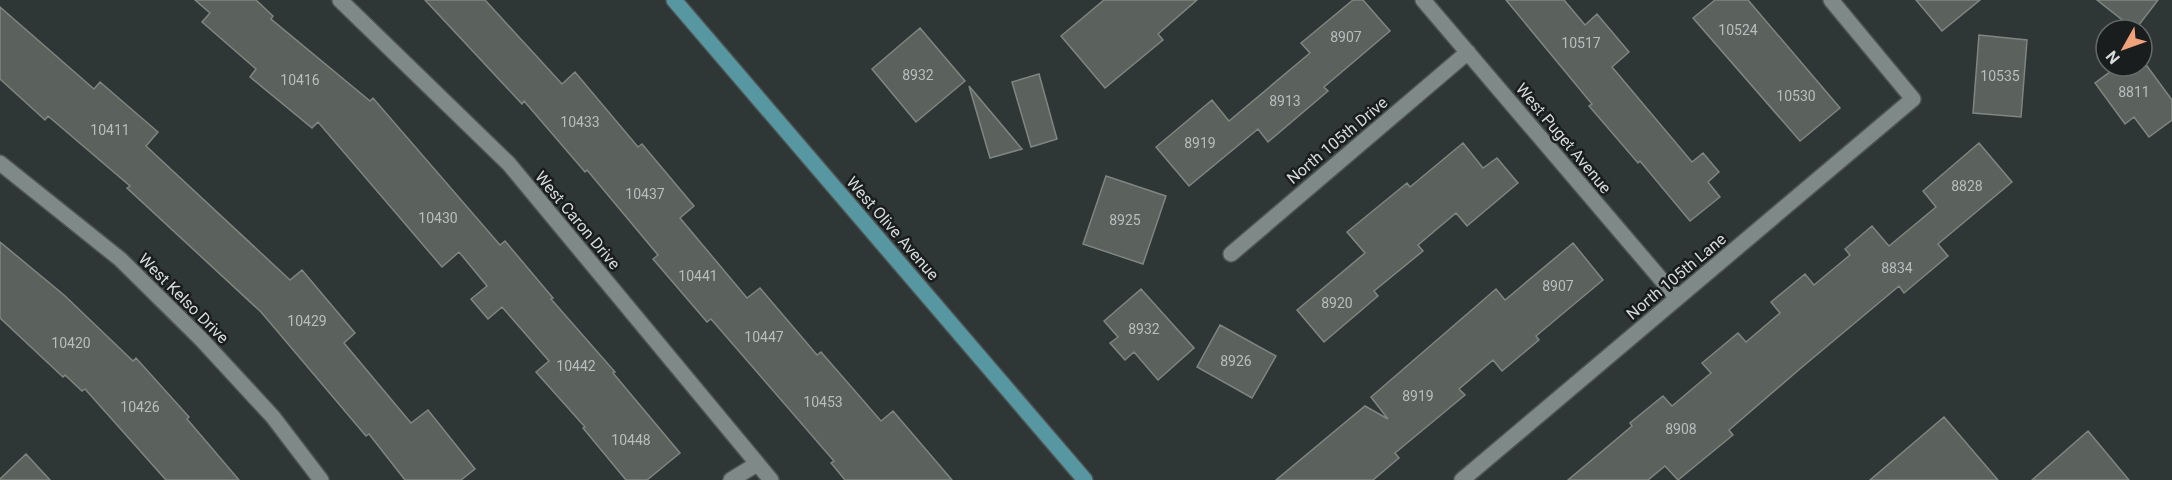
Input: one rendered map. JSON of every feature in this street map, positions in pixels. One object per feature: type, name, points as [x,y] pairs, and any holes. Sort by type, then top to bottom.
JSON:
[{"type":"main road","name":"West Olive Avenue","points":[[674,0],[1085,480]]},
{"type":"street","name":"West Caron Drive","points":[[340,0],[509,165],[771,480]]},
{"type":"street","name":"West Puget Avenue","points":[[1423,0],[1677,298]]},
{"type":"street","name":"North 105th Lane","points":[[1462,480],[1913,99],[1831,0]]},
{"type":"street","name":"North 105th Drive","points":[[1231,254],[1468,52]]},
{"type":"street","name":"West Kelso Drive","points":[[0,163],[120,259],[177,315],[273,417],[321,480]]},
{"type":"street","points":[[731,480],[757,464]]},
{"type":"building","points":[[195,0],[256,0],[273,16],[271,19],[370,101],[373,98],[500,245],[505,241],[680,453],[647,480],[626,480],[583,428],[585,427],[536,372],[549,361],[502,307],[488,319],[471,299],[487,286],[459,252],[442,267],[318,122],[312,128],[250,77],[256,69],[202,22],[210,13]]},
{"type":"building","points":[[425,0],[485,0],[562,84],[575,72],[638,147],[642,144],[694,206],[680,218],[747,298],[760,288],[817,355],[821,352],[881,421],[893,411],[952,480],[845,480],[831,463],[834,461],[711,319],[707,322],[653,259],[658,255],[587,170],[585,172],[524,101],[522,104]]},
{"type":"building","points":[[1104,0],[1197,0],[1158,34],[1163,40],[1105,88],[1061,36]]},
{"type":"building","points":[[1353,0],[1363,0],[1390,31],[1324,87],[1328,91],[1268,142],[1258,129],[1189,186],[1156,147],[1212,100],[1229,121],[1310,53],[1301,43]]},
{"type":"building","points":[[1506,0],[1564,0],[1585,25],[1597,14],[1629,52],[1612,67],[1692,162],[1703,153],[1719,172],[1708,182],[1720,197],[1690,221],[1640,161],[1638,163],[1589,106],[1592,104]]},
{"type":"building","points":[[1715,0],[1748,0],[1840,108],[1800,141],[1693,18]]},
{"type":"building","points":[[1916,0],[1980,0],[1942,31]]},
{"type":"building","points":[[2097,0],[2158,0],[2144,18],[2120,18]]},
{"type":"building","points":[[0,7],[94,89],[100,82],[158,132],[146,146],[290,280],[302,270],[355,333],[344,343],[411,423],[428,410],[475,469],[461,480],[405,480],[369,434],[366,436],[261,312],[127,188],[130,186],[48,116],[45,120],[0,79]]},
{"type":"building","points":[[920,28],[965,81],[916,122],[872,69]]},
{"type":"building","points":[[1979,35],[2027,40],[2021,117],[1973,113]]},
{"type":"building","points":[[1039,74],[1057,139],[1031,147],[1012,82]]},
{"type":"building","points":[[2154,76],[2172,100],[2172,120],[2149,137],[2134,117],[2125,124],[2095,83],[2102,78],[2154,78]]},
{"type":"building","points":[[969,86],[1022,149],[990,158]]},
{"type":"building","points":[[1463,143],[1483,168],[1497,158],[1518,183],[1467,226],[1456,213],[1418,245],[1423,251],[1374,291],[1378,296],[1324,342],[1297,310],[1365,253],[1347,232],[1407,183],[1410,187]]},
{"type":"building","points":[[1979,143],[2012,182],[1938,244],[1948,256],[1904,293],[1899,286],[1729,430],[1733,435],[1678,480],[1665,466],[1648,480],[1568,480],[1632,426],[1630,423],[1663,396],[1672,406],[1711,373],[1702,363],[1738,333],[1746,342],[1780,313],[1771,302],[1805,274],[1814,285],[1850,255],[1845,249],[1872,226],[1889,246],[1936,207],[1923,191]]},
{"type":"building","points":[[1106,176],[1166,196],[1143,264],[1083,244]]},
{"type":"building","points":[[0,242],[64,295],[133,361],[136,358],[189,417],[187,419],[239,480],[166,480],[85,389],[82,391],[65,375],[63,377],[0,318]]},
{"type":"building","points":[[1573,243],[1603,280],[1536,336],[1539,340],[1502,371],[1493,360],[1459,389],[1465,395],[1395,453],[1399,458],[1373,480],[1276,480],[1365,406],[1388,419],[1371,397],[1496,289],[1505,300]]},
{"type":"building","points":[[1141,289],[1194,348],[1158,380],[1134,352],[1125,360],[1110,343],[1118,337],[1104,321]]},
{"type":"building","points":[[1220,325],[1276,356],[1252,398],[1197,367]]},
{"type":"building","points":[[1944,417],[1998,480],[1870,480]]},
{"type":"building","points":[[2088,431],[2129,480],[2032,480]]},
{"type":"building","points":[[26,454],[50,480],[0,480],[0,479]]}]
